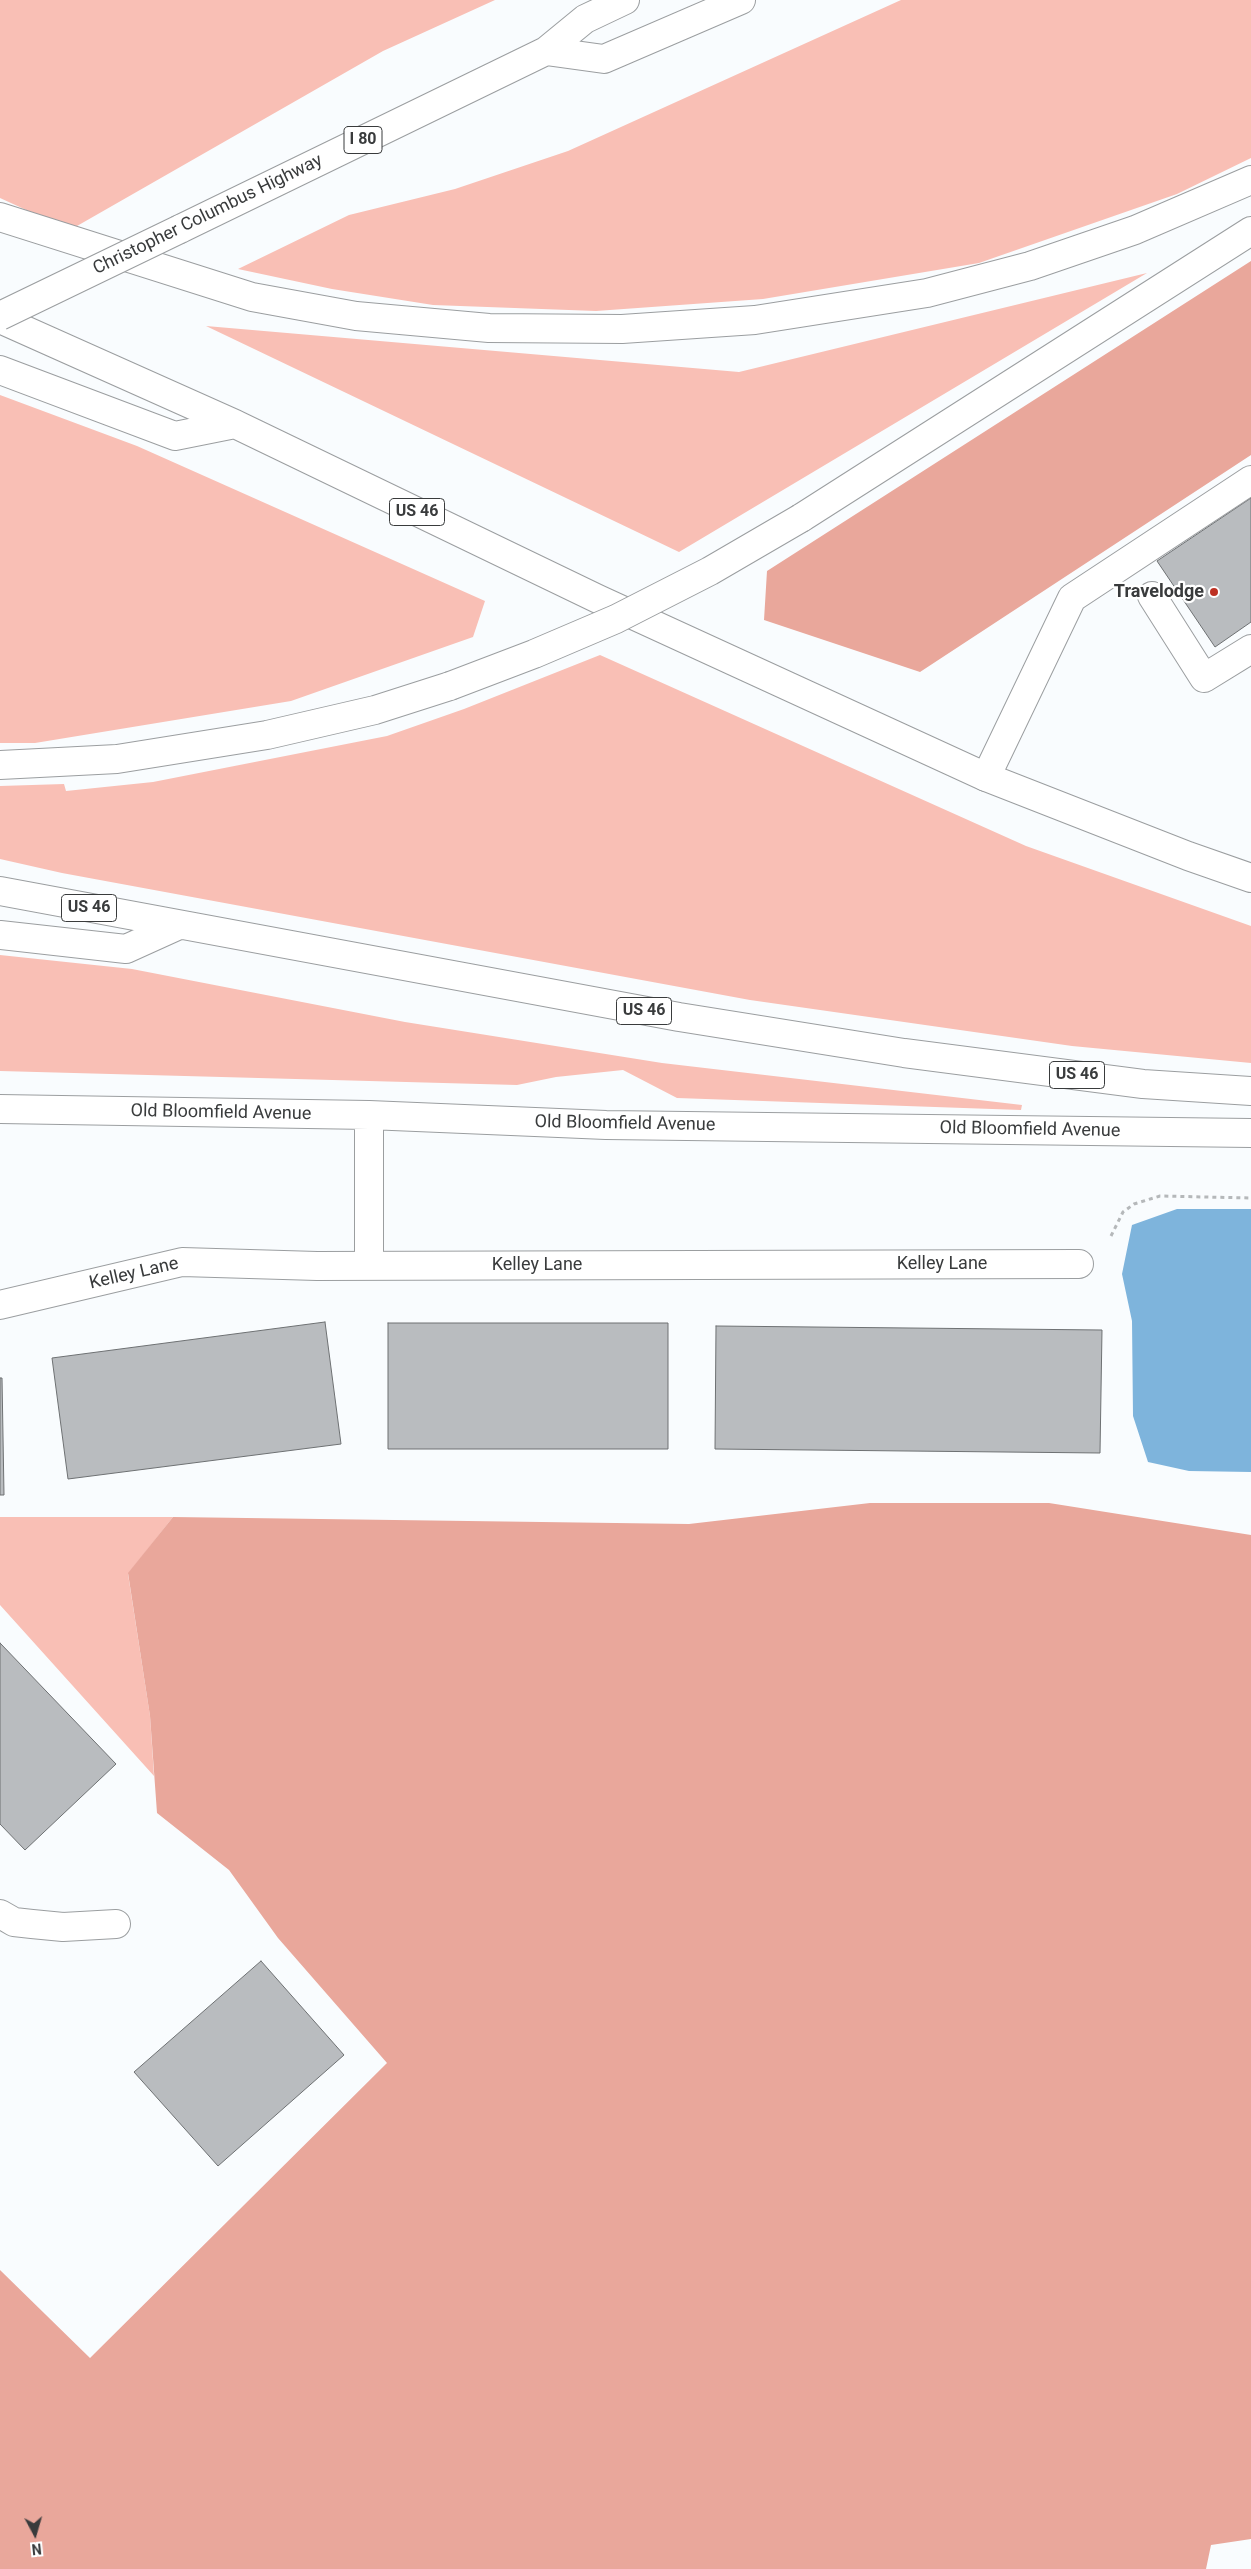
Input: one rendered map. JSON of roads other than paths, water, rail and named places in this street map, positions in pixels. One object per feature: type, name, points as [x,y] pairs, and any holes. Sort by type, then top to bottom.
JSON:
[{"type":"main road","name":"Christopher Columbus Highway","points":[[0,317],[546,51],[585,19],[625,0]]},
{"type":"main road","points":[[546,51],[604,59],[741,0]]},
{"type":"main road","points":[[0,217],[252,296],[346,314],[489,328],[622,329],[755,320],[927,293],[1048,260],[1135,230],[1251,180]]},
{"type":"main road","points":[[0,765],[117,759],[268,735],[375,710],[450,686],[534,654],[616,619],[710,571],[801,518],[1251,231]]},
{"type":"main road","name":"US 46","points":[[0,317],[235,424],[607,603],[986,777],[1188,856],[1251,878]]},
{"type":"main road","points":[[0,370],[175,436],[235,424]]},
{"type":"main road","points":[[986,777],[1072,598],[1251,480]]},
{"type":"main road","points":[[1152,596],[1204,678],[1251,649]]},
{"type":"main road","name":"US 46","points":[[0,891],[679,1017],[904,1053],[1143,1084],[1251,1091]]},
{"type":"main road","points":[[0,935],[126,948],[179,925]]},
{"type":"main road","name":"Old Bloomfield Avenue","points":[[0,1109],[369,1115],[606,1125],[1251,1133]]},
{"type":"main road","points":[[369,1115],[369,1266]]},
{"type":"main road","name":"Kelley Lane","points":[[0,1305],[182,1262],[369,1266],[1080,1264]]},
{"type":"main road","points":[[0,1914],[14,1922],[64,1927],[116,1924]]},
{"type":"water","points":[[1177,1209],[1251,1209],[1251,1472],[1189,1471],[1148,1462],[1133,1416],[1132,1321],[1122,1274],[1132,1225]]},
{"type":"place","name":"Travelodge","points":[[1214,592]]}]
